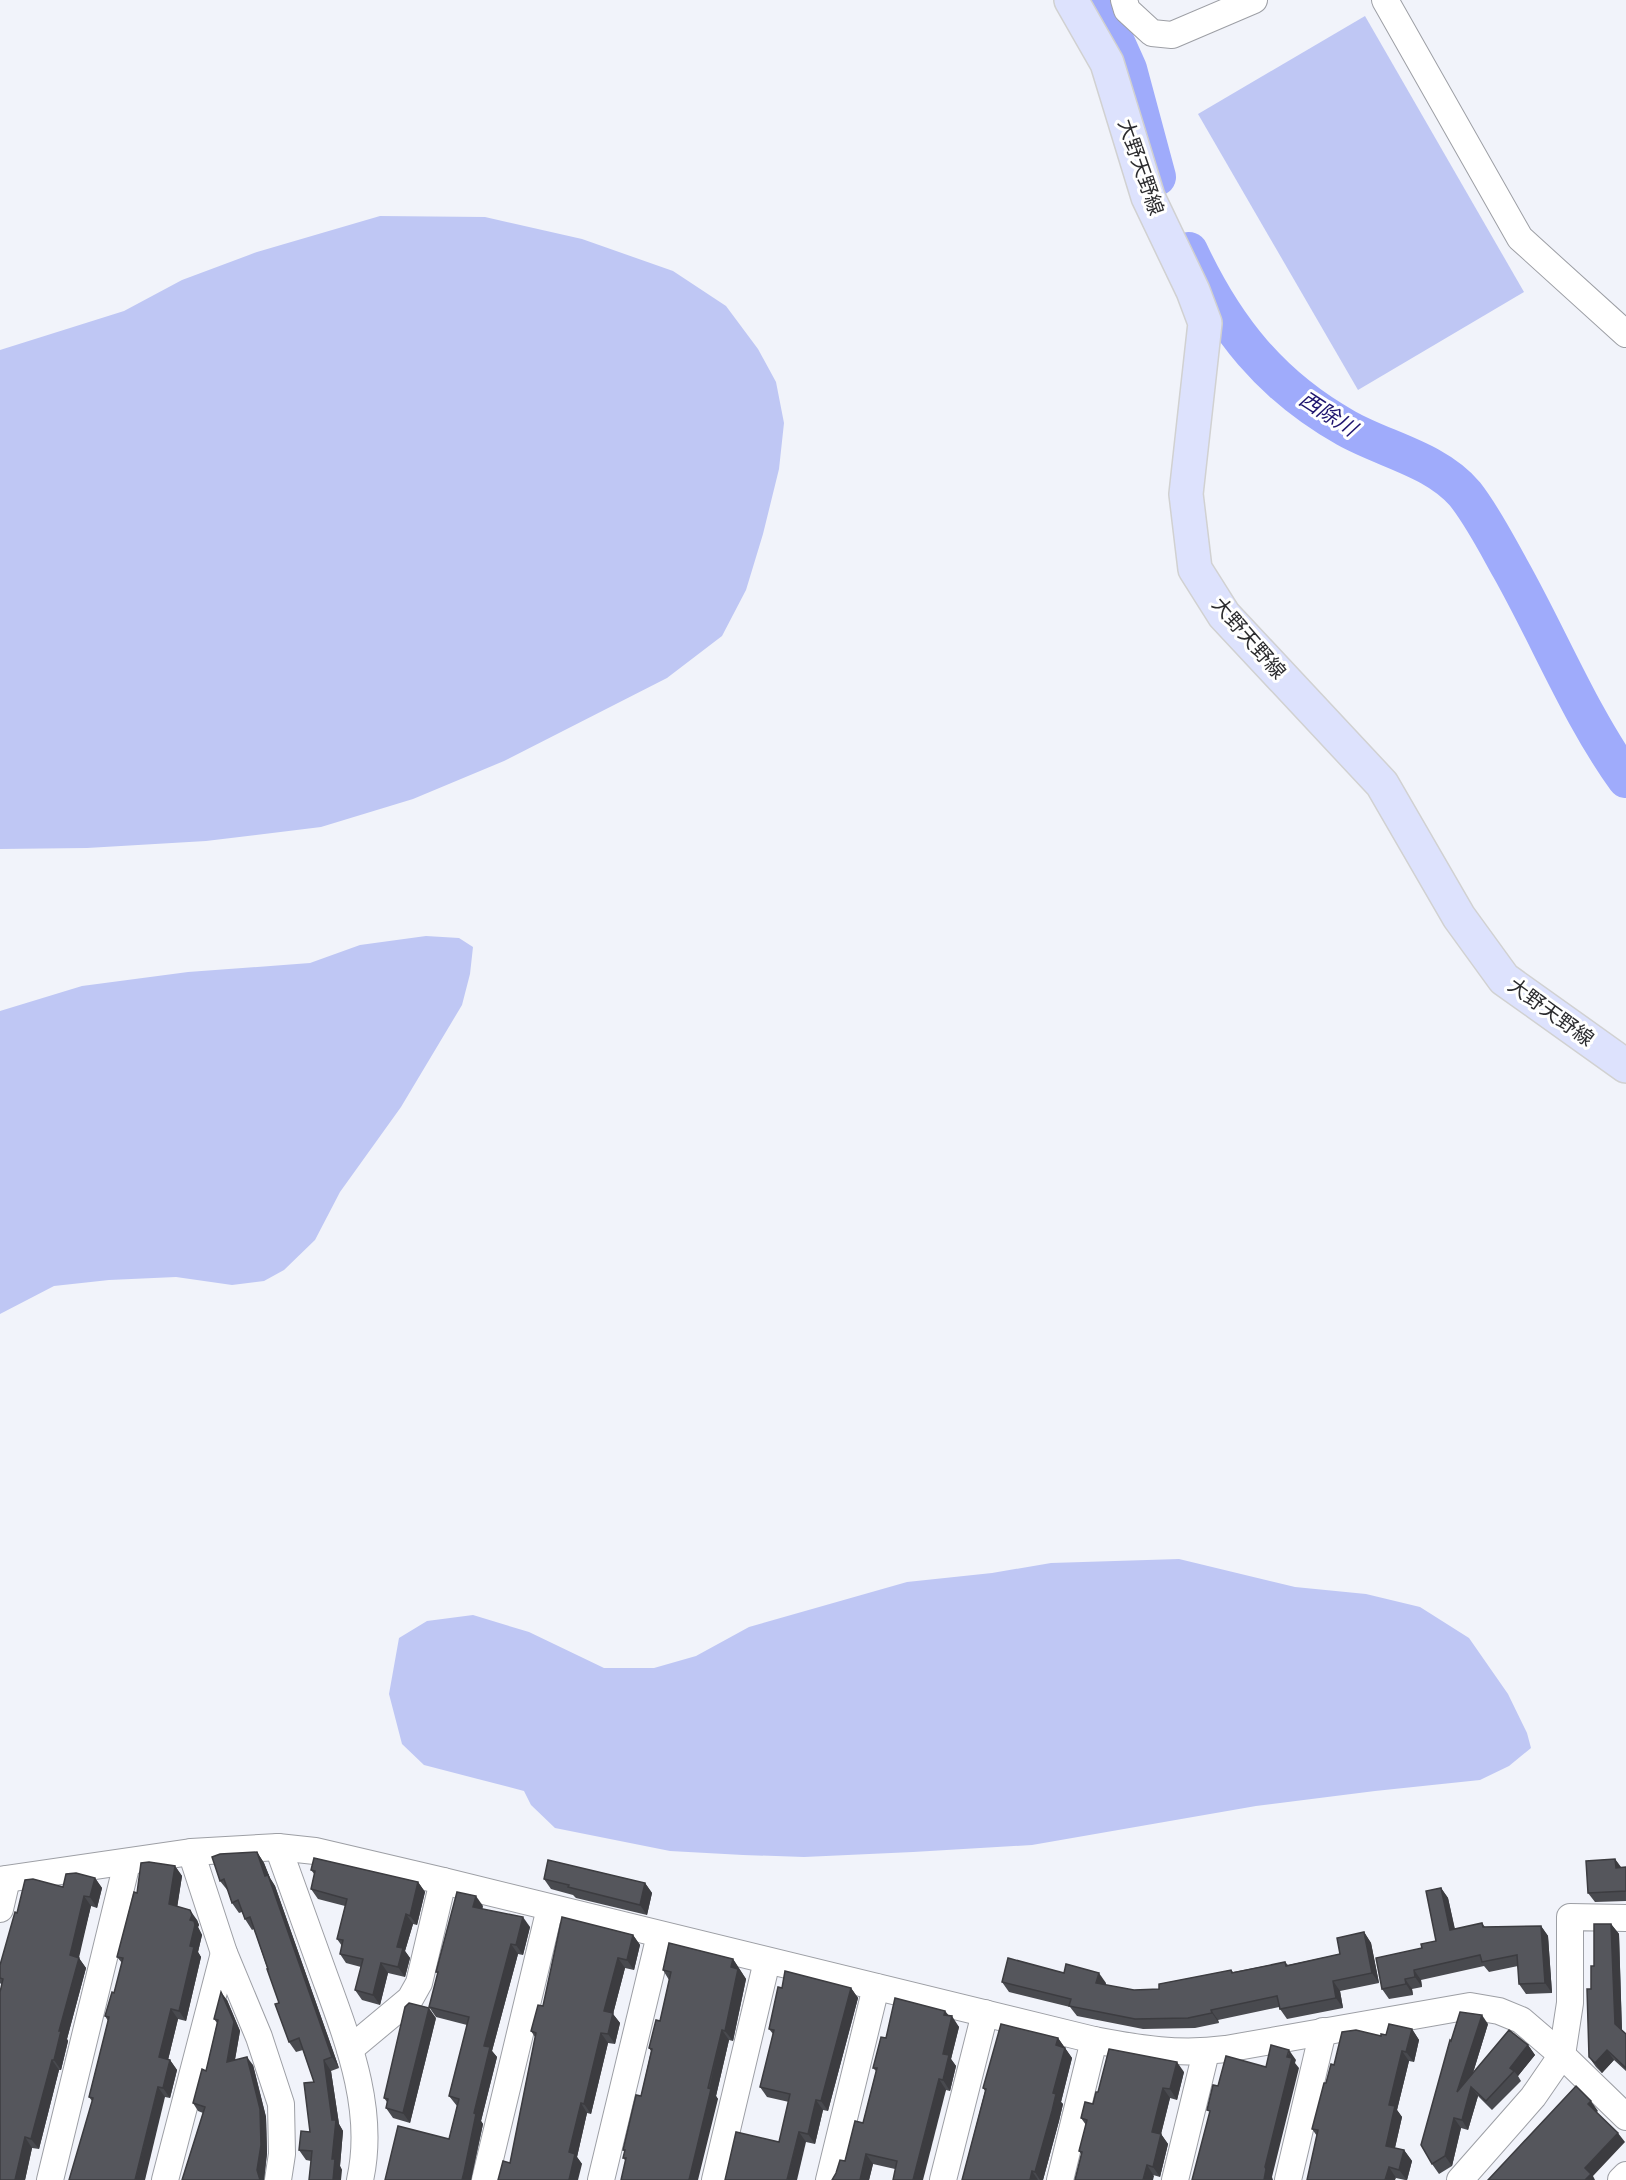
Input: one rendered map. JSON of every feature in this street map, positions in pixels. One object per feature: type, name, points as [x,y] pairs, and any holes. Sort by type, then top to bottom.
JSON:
[{"type":"main road","name":"大野天野線","points":[[1071,0],[1107,63],[1148,198],[1193,291],[1205,323],[1186,494],[1195,568],[1224,615],[1383,784],[1459,917],[1504,979],[1626,1066]]},
{"type":"street","points":[[1124,0],[1127,10],[1152,33],[1172,35],[1254,0]]},
{"type":"street","points":[[1385,0],[1520,238],[1626,334]]},
{"type":"street","points":[[278,1847],[350,2049],[363,2108],[363,2167],[360,2180]]},
{"type":"street","points":[[0,1909],[4,1880],[191,1852],[278,1847],[315,1851],[1094,2040],[1149,2051],[1206,2052],[1470,2006],[1499,2011],[1521,2020],[1562,2055],[1626,2117]]},
{"type":"street","points":[[191,1852],[224,1953],[259,2037],[281,2104],[282,2154],[278,2180]]},
{"type":"street","points":[[50,2180],[127,1863]]},
{"type":"street","points":[[350,2049],[410,1999],[419,1983],[442,1881]]},
{"type":"street","points":[[485,2180],[550,1908]]},
{"type":"street","points":[[1460,2180],[1533,2097],[1562,2055],[1570,2003],[1570,1917],[1626,1918]]},
{"type":"street","points":[[601,2180],[660,1935]]},
{"type":"street","points":[[165,2180],[224,1953]]},
{"type":"street","points":[[715,2180],[767,1961]]},
{"type":"street","points":[[829,2180],[876,1987]]},
{"type":"street","points":[[943,2180],[985,2013]]},
{"type":"street","points":[[1288,2180],[1323,2031]]},
{"type":"street","points":[[1060,2180],[1094,2040]]},
{"type":"street","points":[[1175,2180],[1206,2052]]},
{"type":"street","points":[[1621,2180],[1626,2175]]},
{"type":"shaded area","points":[[1365,16],[1524,292],[1358,390],[1198,114]]},
{"type":"shaded area","points":[[380,216],[485,217],[582,239],[673,271],[726,306],[758,349],[776,382],[784,423],[779,469],[763,534],[746,590],[722,636],[667,678],[504,761],[413,799],[321,827],[206,841],[87,848],[0,849],[0,350],[124,311],[182,280],[257,252]]},
{"type":"shaded area","points":[[426,936],[459,938],[473,947],[470,974],[462,1005],[401,1107],[340,1192],[315,1240],[284,1270],[264,1281],[232,1285],[176,1277],[109,1280],[54,1286],[0,1314],[0,1011],[82,986],[188,972],[310,963],[360,945]]},
{"type":"shaded area","points":[[1179,1559],[1295,1587],[1366,1594],[1420,1607],[1469,1638],[1508,1694],[1527,1733],[1531,1748],[1509,1766],[1480,1780],[1256,1806],[1032,1845],[804,1857],[743,1855],[670,1851],[555,1828],[531,1805],[524,1791],[424,1765],[402,1744],[389,1694],[399,1638],[427,1621],[473,1615],[529,1632],[604,1668],[654,1668],[696,1656],[749,1627],[907,1582],[992,1573],[1051,1563]]},
{"type":"building","points":[[257,1852],[265,1876],[268,1875],[332,2057],[324,2060],[332,2120],[336,2120],[332,2159],[335,2159],[333,2180],[309,2180],[312,2151],[299,2150],[301,2131],[310,2132],[304,2083],[314,2082],[299,2038],[289,2042],[275,2004],[279,2003],[250,1917],[245,1919],[238,1900],[232,1903],[224,1879],[220,1881],[212,1857],[220,1854]]},
{"type":"building","points":[[314,1858],[418,1882],[410,1916],[406,1914],[397,1947],[403,1948],[398,1967],[381,1963],[373,1995],[355,1990],[363,1959],[340,1954],[343,1940],[337,1939],[347,1899],[311,1889],[315,1871],[311,1870]]},
{"type":"building","points":[[1615,1859],[1616,1868],[1626,1867],[1626,1891],[1588,1893],[1586,1861]]},
{"type":"building","points":[[548,1860],[645,1883],[640,1905],[544,1879]]},
{"type":"building","points":[[141,1863],[175,1866],[169,1904],[190,1910],[192,1915],[190,1920],[194,1921],[195,1925],[190,1946],[194,1947],[179,2011],[171,2009],[159,2057],[170,2060],[163,2088],[158,2087],[135,2180],[69,2180],[93,2098],[89,2097],[109,2017],[105,2016],[123,1958],[117,1957],[134,1892],[137,1893]]},
{"type":"building","points":[[76,1873],[95,1878],[90,1897],[84,1896],[70,1955],[79,1958],[59,2031],[61,2031],[54,2060],[52,2060],[31,2139],[25,2137],[15,2180],[0,2180],[0,1992],[3,1979],[0,1978],[0,1965],[25,1880],[33,1879],[63,1887],[66,1874]]},
{"type":"building","points":[[1441,1888],[1450,1930],[1482,1923],[1483,1927],[1541,1926],[1545,1983],[1519,1984],[1517,1955],[1482,1962],[1480,1955],[1414,1970],[1415,1977],[1405,1979],[1406,1984],[1382,1989],[1376,1958],[1422,1948],[1421,1944],[1436,1941],[1426,1891]]},
{"type":"building","points":[[457,1892],[476,1896],[473,1907],[523,1917],[516,1945],[511,1944],[484,2046],[490,2047],[474,2113],[476,2114],[462,2180],[385,2180],[398,2126],[449,2139],[459,2099],[449,2096],[469,2017],[429,2007]]},
{"type":"building","points":[[562,1917],[633,1935],[627,1960],[618,1958],[604,2011],[613,2013],[608,2034],[601,2033],[584,2104],[581,2103],[569,2152],[575,2154],[569,2180],[498,2180],[503,2161],[510,2163],[536,2033],[531,2031],[538,2005],[543,2006]]},
{"type":"building","points":[[1594,1924],[1611,1924],[1615,2024],[1626,2034],[1626,2068],[1607,2050],[1595,2063],[1589,2057],[1587,1989],[1591,1989],[1591,1966],[1594,1966]]},
{"type":"building","points":[[1364,1932],[1372,1973],[1333,1981],[1336,1998],[1280,2009],[1277,1996],[1211,2010],[1212,2013],[1188,2018],[1135,2019],[1069,2006],[1071,1999],[1002,1982],[1008,1958],[1064,1973],[1066,1964],[1099,1973],[1096,1983],[1134,1990],[1159,1989],[1159,1984],[1231,1970],[1232,1973],[1285,1962],[1286,1966],[1340,1954],[1337,1938]]},
{"type":"building","points":[[669,1943],[733,1959],[731,1967],[738,1969],[725,2031],[722,2030],[708,2088],[711,2089],[689,2180],[621,2180],[626,2158],[623,2158],[625,2150],[623,2150],[636,2095],[641,2096],[652,2049],[649,2048],[656,2020],[660,2021],[671,1972],[663,1970]]},
{"type":"building","points":[[785,1971],[851,1988],[821,2101],[816,2100],[808,2134],[799,2132],[787,2180],[725,2180],[736,2132],[779,2142],[790,2094],[760,2087],[774,2030],[769,2029],[778,1987],[782,1988]]},
{"type":"building","points":[[221,1992],[234,2022],[227,2062],[247,2057],[260,2109],[261,2145],[257,2170],[260,2180],[182,2180],[205,2107],[193,2103],[202,2069],[206,2071],[218,2020],[214,2019]]},
{"type":"building","points":[[895,1998],[945,2011],[944,2015],[952,2016],[943,2054],[949,2055],[943,2080],[939,2079],[913,2180],[893,2180],[897,2161],[866,2154],[860,2180],[832,2180],[840,2160],[845,2161],[855,2121],[863,2123],[877,2068],[873,2068],[881,2037],[886,2038]]},
{"type":"building","points":[[409,2003],[429,2008],[403,2113],[386,2108],[388,2099],[384,2098],[405,2007]]},
{"type":"building","points":[[1460,2012],[1482,2015],[1457,2092],[1509,2030],[1528,2045],[1510,2068],[1514,2071],[1486,2101],[1471,2087],[1462,2120],[1454,2118],[1445,2156],[1432,2164],[1421,2145]]},
{"type":"building","points":[[1001,2024],[1058,2038],[1056,2045],[1065,2048],[1053,2093],[1056,2094],[1052,2111],[1035,2172],[1032,2171],[1030,2180],[962,2180],[986,2089],[983,2088]]},
{"type":"building","points":[[1389,2024],[1412,2029],[1406,2052],[1402,2051],[1389,2105],[1395,2106],[1386,2146],[1404,2150],[1399,2170],[1389,2167],[1385,2180],[1307,2180],[1318,2130],[1312,2129],[1324,2083],[1326,2083],[1331,2064],[1334,2065],[1342,2032],[1356,2030],[1381,2036],[1381,2034],[1386,2035]]},
{"type":"building","points":[[1271,2045],[1289,2050],[1287,2057],[1292,2058],[1265,2167],[1264,2180],[1192,2180],[1210,2111],[1207,2110],[1213,2085],[1218,2086],[1226,2056],[1266,2067]]},
{"type":"building","points":[[1109,2049],[1177,2062],[1170,2089],[1163,2088],[1152,2132],[1161,2134],[1153,2167],[1147,2165],[1143,2180],[1075,2180],[1087,2120],[1081,2118],[1085,2102],[1093,2104]]},
{"type":"building","points":[[1576,2086],[1591,2101],[1588,2104],[1618,2133],[1585,2168],[1591,2174],[1585,2180],[1488,2180]]},
{"type":"waterway","name":"西除川","points":[[1097,0],[1128,69],[1157,177]]},
{"type":"waterway","name":"西除川","points":[[1189,251],[1218,305],[1235,330],[1273,374],[1319,411],[1346,428],[1439,472],[1465,494],[1510,568],[1594,729],[1626,779]]}]
